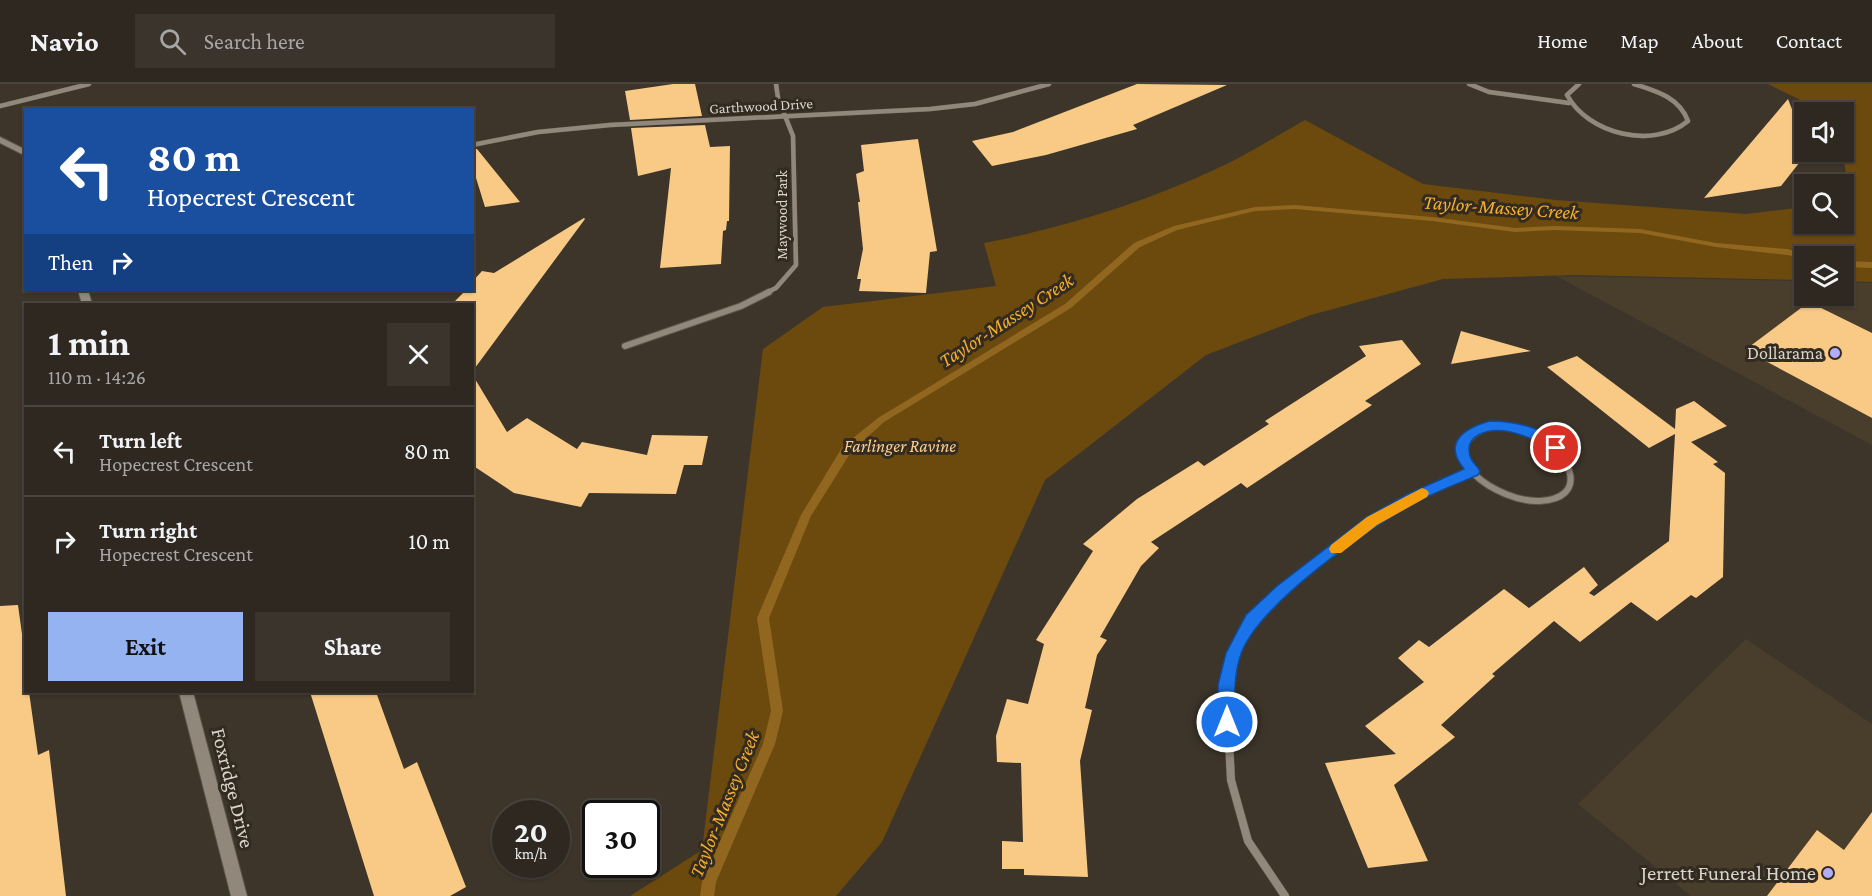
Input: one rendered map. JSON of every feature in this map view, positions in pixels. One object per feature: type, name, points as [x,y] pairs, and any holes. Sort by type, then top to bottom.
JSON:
[{"type":"street","points":[[0,106],[89,84]]},
{"type":"street","name":"Maywood Park","points":[[625,346],[741,306],[776,288],[796,265],[793,136],[776,84]]},
{"type":"street","name":"Garthwood Drive","points":[[474,145],[538,132],[600,126],[975,104],[1049,84]]},
{"type":"street","points":[[1468,84],[1489,92],[1569,103],[1592,122],[1622,132],[1653,136],[1670,134],[1682,129],[1688,121],[1686,112],[1678,103],[1665,95],[1635,84]]},
{"type":"street","points":[[1569,103],[1568,95],[1572,88],[1579,84]]},
{"type":"street","points":[[0,140],[24,153]]},
{"type":"street","points":[[1507,426],[1542,438],[1556,448],[1572,472],[1571,484],[1564,494],[1552,500],[1536,501],[1517,499],[1499,493],[1483,483],[1473,471],[1463,459],[1462,447],[1466,437],[1483,428],[1507,426]]},
{"type":"street","points":[[1285,896],[1248,841],[1231,780],[1226,685],[1234,653],[1252,620],[1282,590],[1372,521],[1411,498],[1473,471]]},
{"type":"street","name":"Foxridge Drive","points":[[186,693],[239,896]]},
{"type":"shaded area","points":[[1556,276],[1794,281],[1794,306],[1854,306],[1854,282],[1872,283],[1872,445]]},
{"type":"shaded area","points":[[1746,639],[1872,724],[1872,896],[1691,896],[1578,804]]},
{"type":"green space","name":"Farlinger Ravine","points":[[1768,84],[1872,84],[1872,282],[1854,281],[1854,246],[1794,246],[1794,280],[1574,275],[1443,279],[1311,315],[1206,355],[1045,480],[882,842],[836,896],[630,896],[702,850],[763,349],[823,307],[996,286],[984,243],[1073,222],[1160,193],[1228,164],[1305,120],[1423,184],[1556,200],[1746,214],[1794,208],[1794,234],[1854,234],[1854,174],[1846,174],[1844,162],[1854,162],[1854,102],[1805,102]]},
{"type":"building","points":[[673,84],[695,84],[702,116],[630,120],[625,91]]},
{"type":"building","points":[[1137,84],[1227,85],[1133,125],[1137,129],[1046,155],[992,166],[972,141],[1013,132]]},
{"type":"building","points":[[1788,99],[1794,114],[1794,162],[1800,162],[1781,186],[1704,198]]},
{"type":"building","points":[[705,125],[710,147],[730,146],[729,221],[727,221],[726,230],[723,231],[721,264],[660,268],[671,168],[638,176],[631,128]]},
{"type":"building","points":[[918,139],[937,251],[930,252],[926,293],[859,291],[861,279],[857,279],[863,249],[856,174],[864,171],[861,145]]},
{"type":"building","points":[[474,149],[477,149],[520,202],[485,207],[474,171]]},
{"type":"building","points":[[585,219],[474,369],[474,303],[453,303],[465,291],[474,291],[474,280],[482,271],[494,273]]},
{"type":"building","points":[[1804,306],[1817,306],[1872,333],[1872,418],[1745,350]]},
{"type":"building","points":[[1461,331],[1531,351],[1451,364]]},
{"type":"building","points":[[1402,340],[1421,364],[1365,401],[1372,405],[1247,488],[1241,483],[1151,542],[1159,548],[1141,566],[1100,637],[1107,640],[1097,655],[1085,708],[1092,710],[1080,761],[1088,877],[1024,875],[1024,869],[1002,869],[1002,841],[1023,842],[1021,763],[997,762],[996,736],[1007,699],[1028,704],[1044,644],[1036,640],[1093,551],[1083,544],[1137,499],[1198,461],[1204,466],[1269,424],[1265,421],[1366,356],[1359,346]]},
{"type":"building","points":[[1577,356],[1675,429],[1676,409],[1694,401],[1727,426],[1691,442],[1718,462],[1713,464],[1725,473],[1723,577],[1696,598],[1691,595],[1657,621],[1631,602],[1580,642],[1554,621],[1492,674],[1495,676],[1441,725],[1455,737],[1394,785],[1428,861],[1368,868],[1325,763],[1396,754],[1365,726],[1424,682],[1398,658],[1419,640],[1429,647],[1504,589],[1529,608],[1584,567],[1598,585],[1589,593],[1594,596],[1669,541],[1675,434],[1649,448],[1547,367]]},
{"type":"building","points":[[474,377],[507,432],[527,418],[577,449],[582,442],[647,455],[652,435],[708,436],[702,465],[684,465],[676,494],[589,493],[581,507],[514,493],[474,466]]},
{"type":"building","points":[[18,605],[24,648],[24,693],[29,693],[38,755],[49,750],[66,896],[0,896],[0,606]]},
{"type":"building","points":[[310,693],[376,693],[404,769],[417,762],[466,887],[450,896],[374,896]]},
{"type":"building","name":"Jerrett Funeral Home","points":[[1872,812],[1872,896],[1767,896],[1817,830],[1844,850]]},
{"type":"waterway","name":"Taylor-Massey Creek","points":[[707,896],[709,882],[769,744],[777,711],[763,618],[806,515],[847,449],[881,420],[1068,306],[1137,245],[1174,228],[1255,209],[1295,207],[1432,219],[1515,230],[1554,228],[1640,231],[1716,245],[1794,253]]},
{"type":"waterway","name":"Taylor-Massey Creek","points":[[1854,264],[1872,265]]},
{"type":"slow traffic","points":[[1336,549],[1372,521],[1422,493]]},
{"type":"place","name":"Dollarama","points":[[1835,353]]},
{"type":"place","name":"Jerrett Funeral Home","points":[[1828,873]]},
{"type":"route","points":[[1227,722],[1226,685],[1234,653],[1252,620],[1282,590],[1372,521],[1411,498],[1473,471],[1463,459],[1462,447],[1466,437],[1476,430],[1490,426],[1507,426],[1525,430],[1556,448]]}]
